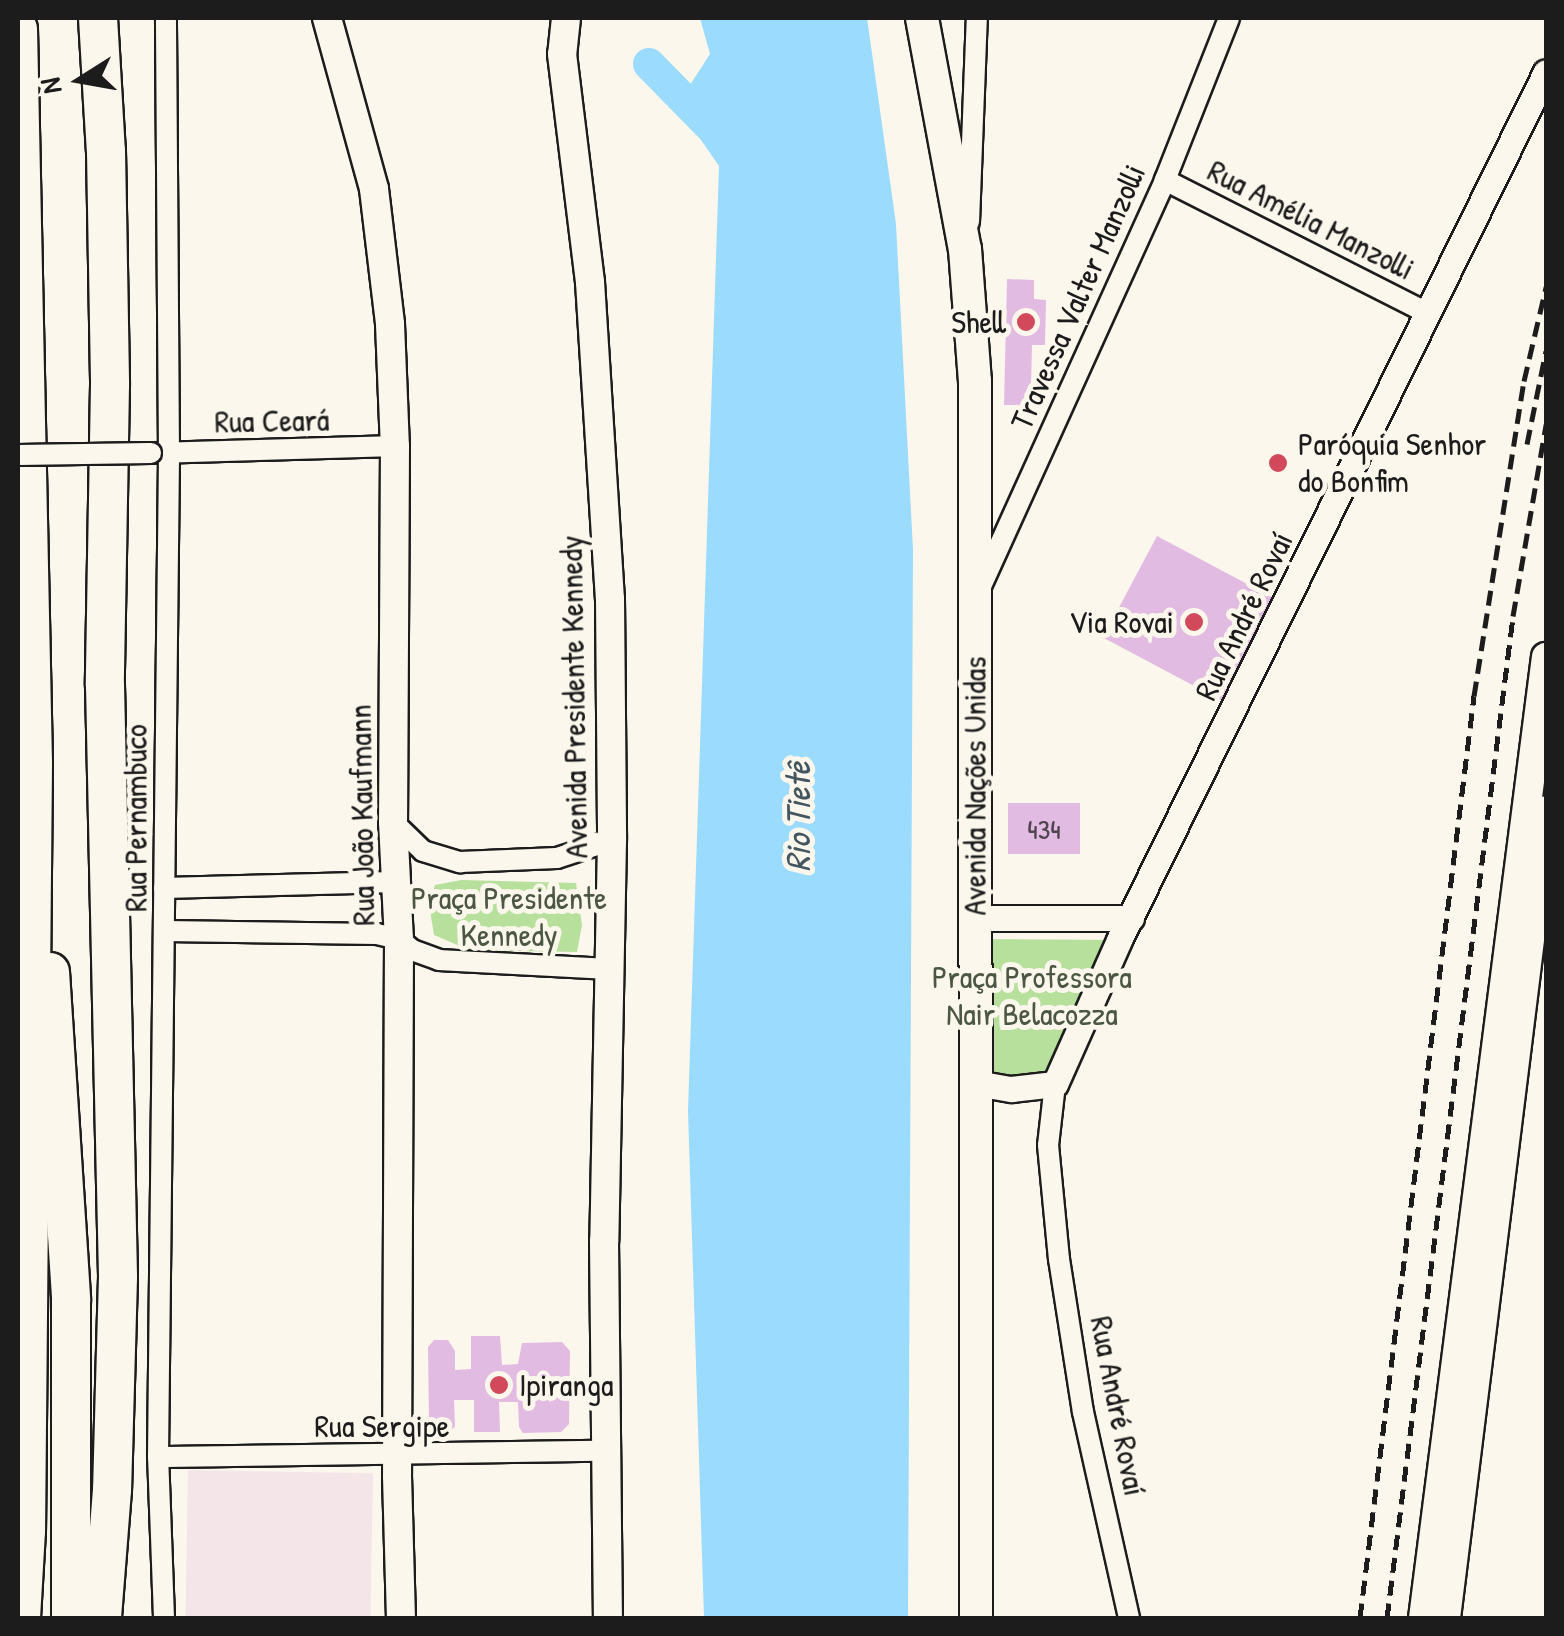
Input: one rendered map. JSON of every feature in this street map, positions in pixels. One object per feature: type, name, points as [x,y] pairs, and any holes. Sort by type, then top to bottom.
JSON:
[{"type":"highway","points":[[98,18],[106,150],[110,385],[105,685],[118,1277],[102,1618]]},
{"type":"highway","points":[[18,30],[33,763],[26,1530],[21,1618]]},
{"type":"highway","points":[[33,763],[71,1300],[71,1618]]},
{"type":"main road","name":"Rua João Kaufmann","points":[[327,18],[374,189],[390,324],[395,446],[393,822],[398,938],[401,1618]]},
{"type":"main road","points":[[550,18],[562,54]]},
{"type":"main road","name":"Avenida Presidente Kennedy","points":[[566,18],[562,54],[602,421],[610,600],[608,1618]]},
{"type":"main road","name":"Avenida Nações Unidas","points":[[922,18],[966,249],[975,381],[976,1618]]},
{"type":"main road","points":[[1424,1618],[1546,657]]},
{"type":"main road","points":[[1446,1618],[1546,810]]},
{"type":"street","name":"Rua Pernambuco","points":[[164,1618],[158,1457],[165,930],[160,453],[166,18]]},
{"type":"street","points":[[966,249],[973,192],[976,18]]},
{"type":"street","name":"Travessa Valter Manzolli","points":[[976,599],[1165,180],[1229,18]]},
{"type":"street","name":"Rua André Rovaí","points":[[1130,1618],[1083,1412],[1059,1259],[1048,1145],[1055,1084],[1132,918],[1546,72]]},
{"type":"street","name":"Rua Amélia Manzolli","points":[[1165,180],[1429,314]]},
{"type":"street","name":"Rua Ceará","points":[[18,454],[395,446]]},
{"type":"street","points":[[393,822],[423,851],[460,862],[557,858],[612,840]]},
{"type":"street","points":[[164,888],[395,882]]},
{"type":"street","points":[[976,918],[1132,918]]},
{"type":"street","points":[[165,930],[398,938],[422,954],[476,966],[609,969]]},
{"type":"street","points":[[976,1082],[1011,1089],[1055,1084]]},
{"type":"street","name":"Rua Sergipe","points":[[158,1457],[606,1451]]},
{"type":"shaded area","points":[[188,1470],[373,1473],[370,1618],[185,1618]]},
{"type":"green space","name":"Praça Presidente Kennedy","points":[[461,880],[576,883],[582,925],[577,952],[469,950],[434,935],[429,904],[435,885]]},
{"type":"green space","name":"Praça Professora Nair Belacozza","points":[[976,939],[1119,940],[1055,1084],[976,1083]]},
{"type":"water","name":"Rio Tietê","points":[[700,18],[867,18],[896,224],[913,550],[908,1618],[704,1618],[688,1111],[719,166],[677,105],[710,54]]},
{"type":"building","name":"Shell","points":[[1007,279],[1034,280],[1034,299],[1046,300],[1045,345],[1032,345],[1031,386],[1023,405],[1004,405]]},
{"type":"building","name":"Via Rovai","points":[[1157,536],[1281,602],[1227,703],[1103,638]]},
{"type":"building","points":[[1008,803],[1080,803],[1080,854],[1008,854]]},
{"type":"building","name":"Ipiranga","points":[[471,1336],[500,1336],[502,1365],[518,1364],[522,1343],[562,1342],[570,1351],[569,1424],[561,1432],[523,1433],[518,1402],[499,1402],[500,1432],[474,1432],[474,1400],[454,1400],[455,1427],[447,1432],[436,1430],[429,1422],[428,1347],[434,1340],[448,1340],[455,1351],[455,1370],[471,1369]]},
{"type":"waterway","points":[[649,64],[712,128]]},
{"type":"railway","points":[[1360,1618],[1474,696],[1524,381],[1546,287]]},
{"type":"railway","points":[[1527,444],[1546,351]]},
{"type":"railway","points":[[1387,1618],[1513,616],[1546,424]]},
{"type":"place","name":"Shell","points":[[1026,322]]},
{"type":"place","name":"Paróquia Senhor do Bonfim","points":[[1278,463]]},
{"type":"place","name":"Via Rovai","points":[[1194,622]]},
{"type":"place","name":"Ipiranga","points":[[499,1385]]}]
